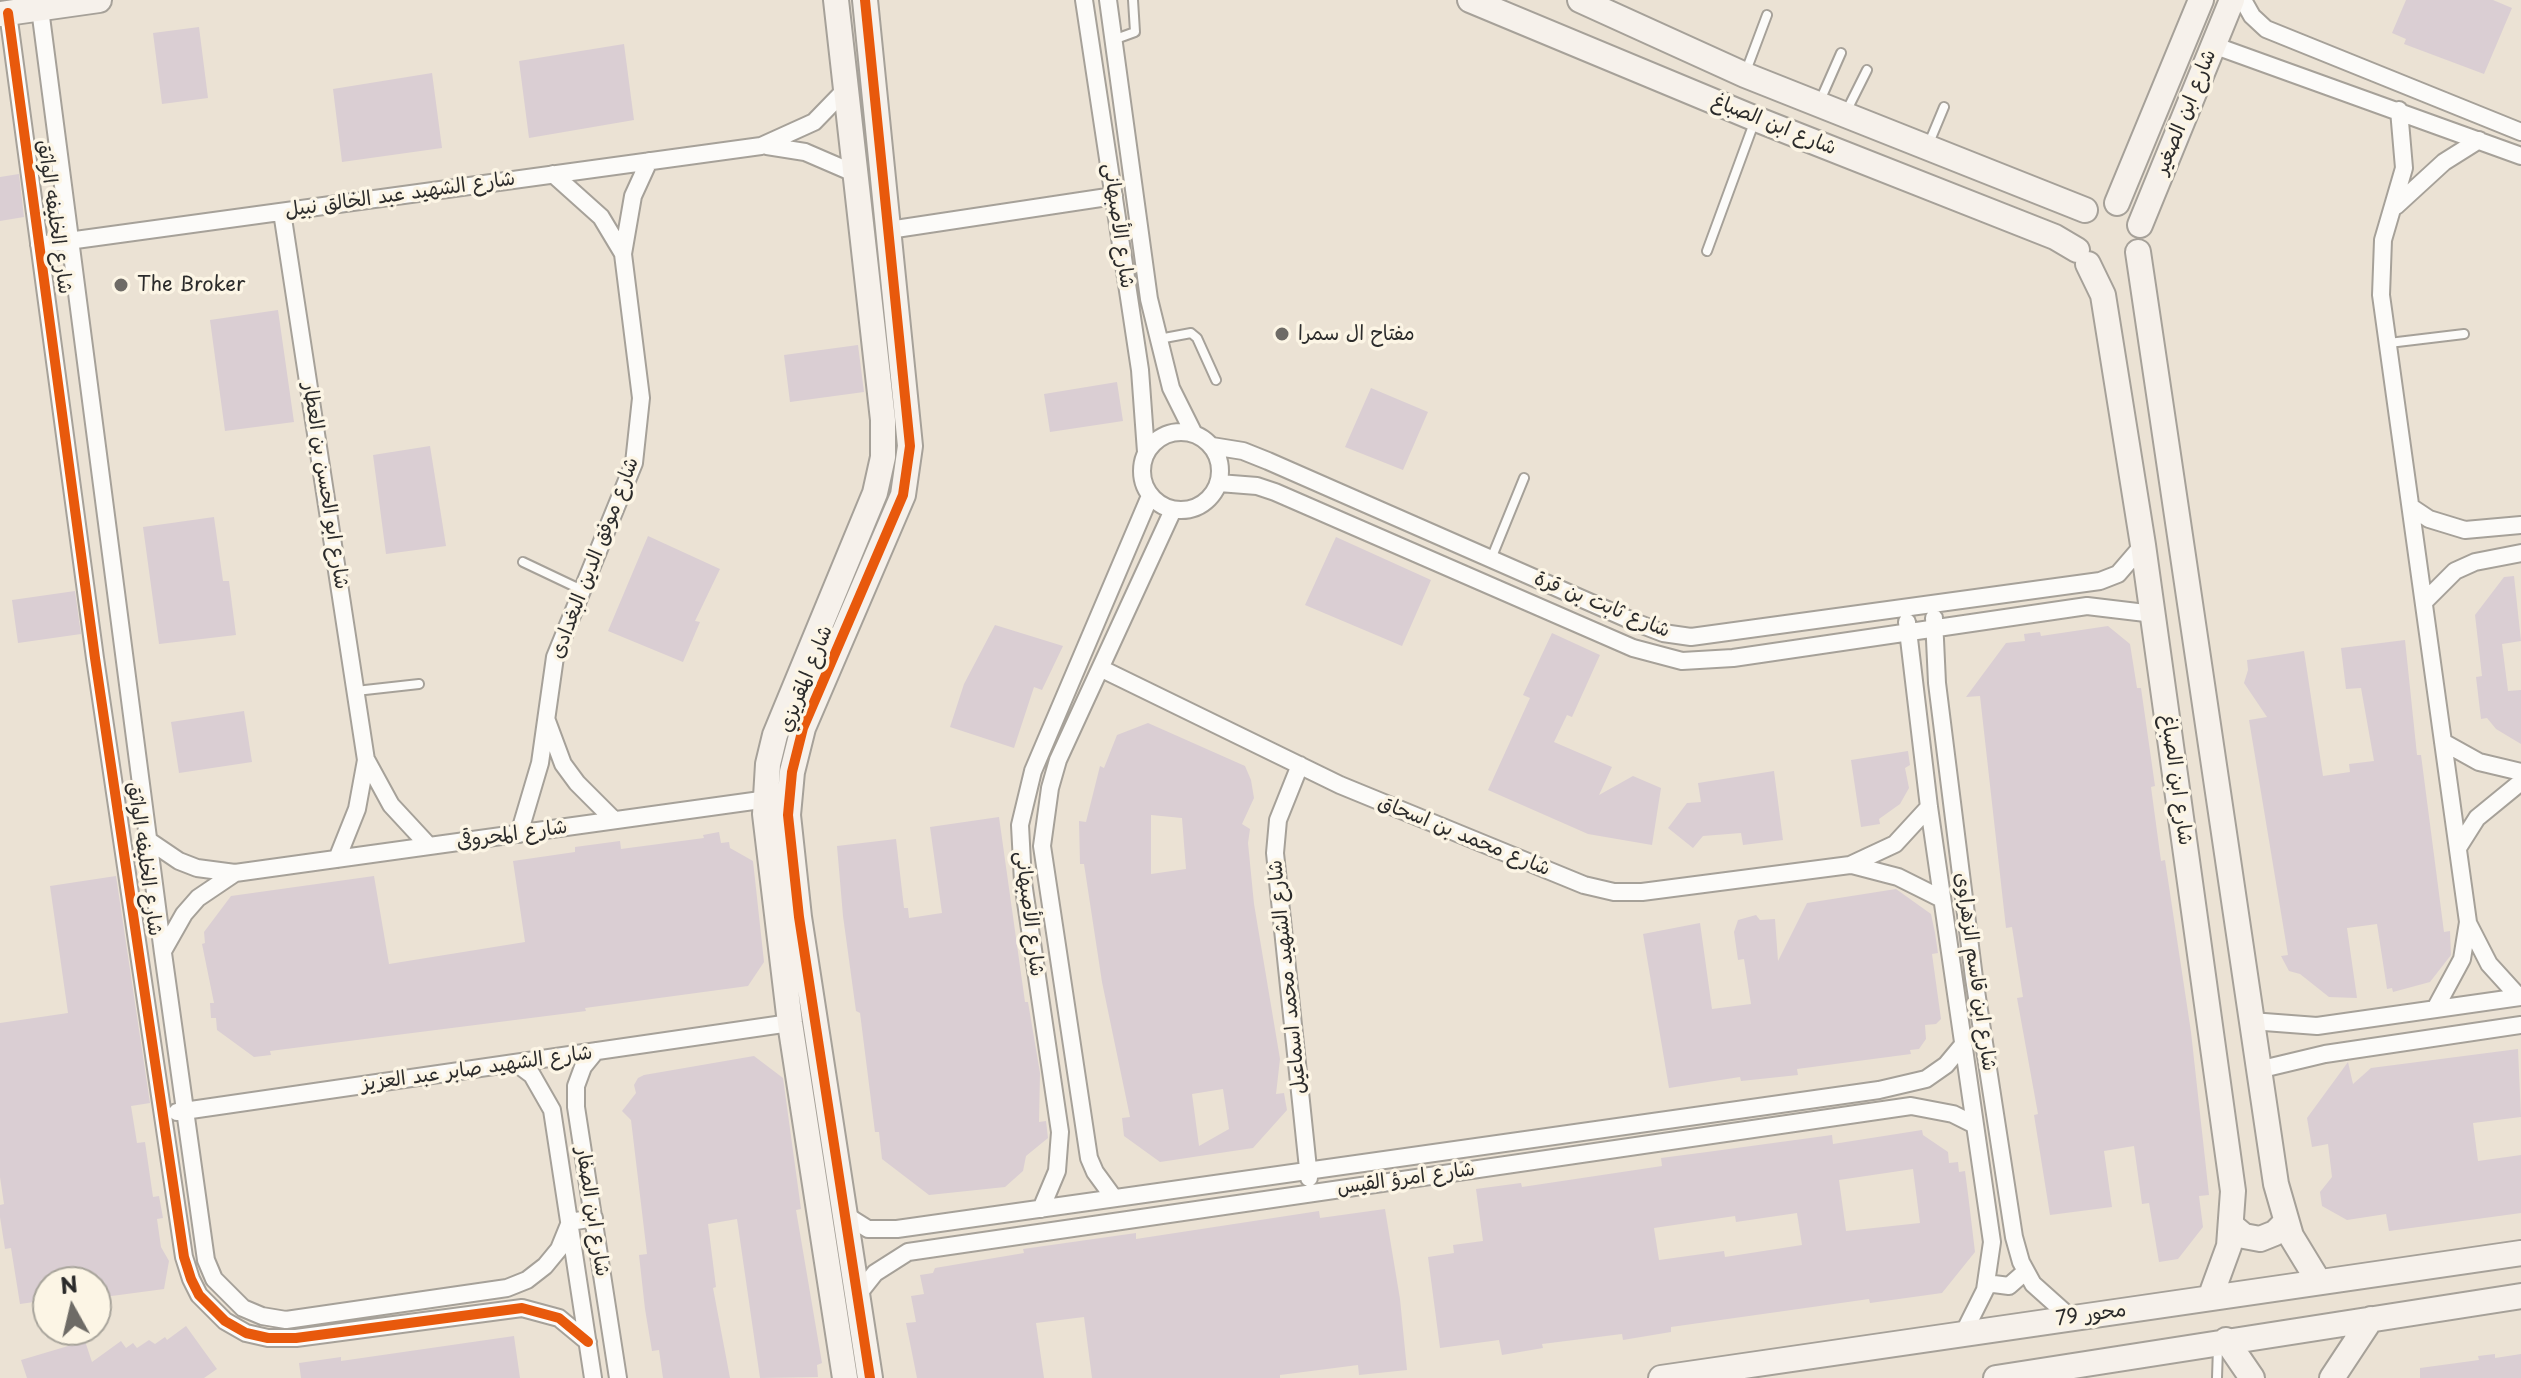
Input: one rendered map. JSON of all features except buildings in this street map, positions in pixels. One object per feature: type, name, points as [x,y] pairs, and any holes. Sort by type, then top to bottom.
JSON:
[{"type":"street","points":[[4,13],[99,0]]},
{"type":"street","name":"شارع المقريزي","points":[[836,0],[883,420],[883,457],[875,493],[775,735],[768,764],[788,836],[855,1298],[870,1378]]},
{"type":"street","name":"شارع المقريزي","points":[[845,1378],[790,1023],[766,835],[803,728],[897,511],[905,483],[910,422],[865,0]]},
{"type":"street","name":"شارع الأصبهانى","points":[[1084,0],[1140,370],[1146,452]]},
{"type":"street","name":"شارع الأصبهانى","points":[[1108,0],[1157,339],[1171,388],[1194,434]]},
{"type":"street","name":"شارع ابن الصباغ","points":[[1470,0],[1756,119],[2055,237],[2082,257],[2103,295],[2154,614],[2233,1191],[2232,1226],[2222,1272],[2210,1298]]},
{"type":"street","name":"شارع ابن الصباغ","points":[[1580,0],[1745,75],[2085,210]]},
{"type":"street","name":"شارع ابن الصغير","points":[[2117,203],[2201,0]]},
{"type":"street","name":"شارع ابن الصغير","points":[[2140,225],[2232,0]]},
{"type":"street","points":[[2243,0],[2252,16],[2266,29],[2521,132]]},
{"type":"street","name":"شارع الخليفه الواثق","points":[[40,9],[206,1260],[227,1295],[262,1316],[286,1320],[507,1288],[527,1280],[545,1266],[559,1249],[570,1222]]},
{"type":"street","name":"شارع الخليفه الواثق","points":[[4,13],[184,1257],[191,1279],[208,1306],[246,1333],[268,1338],[296,1338],[522,1308],[559,1318],[588,1342]]},
{"type":"street","points":[[2213,45],[2521,156]]},
{"type":"street","name":"شارع الشهيد عبد الخالق نبيل","points":[[761,146],[814,122],[847,88]]},
{"type":"street","points":[[2399,110],[2404,168],[2383,240],[2380,267],[2468,922],[2462,959],[2435,1009]]},
{"type":"street","points":[[2395,207],[2444,162],[2479,140]]},
{"type":"street","name":"شارع الشهيد عبد الخالق نبيل","points":[[39,245],[761,146],[805,152],[856,174]]},
{"type":"street","name":"شارع موفق الدين البغدادى","points":[[519,834],[540,763],[555,657],[634,463],[640,431],[641,398],[623,254],[630,206],[649,161]]},
{"type":"street","name":"شارع موفق الدين البغدادى","points":[[553,174],[594,209],[623,254]]},
{"type":"street","points":[[889,230],[1114,196]]},
{"type":"street","points":[[2100,202],[2117,203],[2127,207],[2140,225],[2138,252],[2121,267],[2099,269],[2082,257],[2075,225],[2085,210],[2100,202]]},
{"type":"street","name":"شارع ابو الحسن بن العطار","points":[[282,212],[366,760],[357,809],[337,859]]},
{"type":"street","name":"شارع ابن الصباغ","points":[[2138,252],[2276,1184],[2286,1222],[2303,1260],[2319,1282]]},
{"type":"street","points":[[1172,433],[1194,434],[1212,446],[1218,457],[1219,483],[1202,506],[1173,510],[1150,496],[1143,482],[1141,467],[1153,443],[1172,433]]},
{"type":"street","name":"شارع ثابت بن قرة","points":[[1212,446],[1268,461],[1637,623],[1663,633],[1691,637],[2100,581],[2118,574],[2143,545]]},
{"type":"street","name":"شارع ثابت بن قرة","points":[[1219,483],[1257,486],[1275,492],[1633,648],[1682,661],[1733,658],[2087,606],[2154,614]]},
{"type":"street","name":"شارع الأصبهانى","points":[[1041,1209],[1057,1171],[1060,1132],[1023,882],[1020,825],[1033,771],[1150,496]]},
{"type":"street","points":[[2411,507],[2429,519],[2465,530],[2521,525]]},
{"type":"street","name":"شارع الأصبهانى","points":[[1114,1198],[1089,1158],[1042,846],[1047,803],[1058,760],[1173,510]]},
{"type":"street","points":[[2424,602],[2455,571],[2475,562],[2521,553]]},
{"type":"street","points":[[1466,574],[1483,556]]},
{"type":"street","name":"شارع ابن قاسم الزهراوى","points":[[1934,605],[1937,683],[1974,978],[2014,1237],[2026,1271],[2050,1303],[2071,1318]]},
{"type":"street","name":"شارع ابن قاسم الزهراوى","points":[[1905,609],[1961,1047],[1992,1242],[1986,1283],[1963,1334]]},
{"type":"street","name":"شارع محمد بن اسحاق","points":[[1102,669],[1300,765],[1427,822],[1584,885],[1614,892],[1642,892],[1850,865],[1895,844],[1929,807]]},
{"type":"street","points":[[99,681],[127,676]]},
{"type":"street","name":"شارع موفق الدين البغدادى","points":[[547,720],[563,764],[577,783],[614,820]]},
{"type":"street","points":[[2443,742],[2479,762],[2521,772]]},
{"type":"street","name":"شارع ابو الحسن بن العطار","points":[[366,760],[391,805],[429,846]]},
{"type":"street","name":"شارع الشهيد محمد اسماعيل","points":[[1300,765],[1278,820],[1275,853],[1311,1192]]},
{"type":"street","points":[[2458,848],[2477,818],[2521,782]]},
{"type":"street","name":"شارع المحروقى","points":[[148,840],[162,852],[197,868],[235,873],[777,798]]},
{"type":"street","name":"شارع محمد بن اسحاق","points":[[1850,865],[1898,877],[1942,899]]},
{"type":"street","name":"شارع المحروقى","points":[[163,953],[172,932],[198,898],[235,873]]},
{"type":"street","points":[[2468,922],[2489,964],[2520,997]]},
{"type":"street","points":[[1953,981],[1974,978]]},
{"type":"street","points":[[2251,1021],[2317,1026],[2520,997]]},
{"type":"street","name":"شارع الشهيد صابر عبد العزيز","points":[[164,1115],[790,1023]]},
{"type":"street","points":[[2258,1070],[2325,1054],[2521,1025]]},
{"type":"street","name":"شارع امرؤ القيس","points":[[843,1214],[868,1229],[883,1231],[1906,1085],[1936,1072],[1961,1047]]},
{"type":"street","name":"شارع ابن الصفار","points":[[596,1051],[583,1067],[576,1096],[618,1378]]},
{"type":"street","name":"شارع ابن الصفار","points":[[516,1063],[532,1075],[552,1110],[593,1378]]},
{"type":"street","name":"شارع امرؤ القيس","points":[[855,1298],[875,1273],[908,1252],[1911,1106],[1953,1114],[1973,1124]]},
{"type":"street","points":[[570,1222],[594,1218]]},
{"type":"street","points":[[2232,1226],[2244,1236],[2260,1239],[2275,1233],[2286,1222]]},
{"type":"street","name":"محور 79","points":[[1661,1378],[2521,1253]]},
{"type":"street","points":[[1986,1283],[2009,1286],[2026,1271]]},
{"type":"street","points":[[2018,1376],[2222,1341],[2521,1296]]},
{"type":"street","points":[[2332,1378],[2371,1319]]},
{"type":"street","points":[[2222,1341],[2252,1378]]},
{"type":"lane","points":[[1112,40],[1135,32],[1133,0]]},
{"type":"lane","points":[[1745,75],[1767,15]]},
{"type":"lane","points":[[1818,104],[1841,53]]},
{"type":"lane","points":[[1845,115],[1867,70]]},
{"type":"lane","points":[[1927,148],[1944,107]]},
{"type":"lane","points":[[1707,251],[1756,119]]},
{"type":"lane","points":[[1157,339],[1191,333],[1197,338],[1216,380]]},
{"type":"lane","points":[[2388,344],[2464,334]]},
{"type":"lane","points":[[1483,556],[1524,478]]},
{"type":"lane","points":[[523,562],[582,590]]},
{"type":"lane","points":[[356,691],[419,684]]},
{"type":"lane","points":[[2217,1378],[2222,1341]]},
{"type":"cycle path","points":[[865,0],[910,446],[903,495],[803,728],[792,772],[788,815],[799,917],[870,1378]]},
{"type":"cycle path","points":[[8,13],[95,658],[184,1257],[191,1279],[199,1295],[225,1321],[246,1333],[268,1338],[296,1338],[522,1308],[559,1318],[588,1342]]},
{"type":"place","name":"The Broker","points":[[121,285]]},
{"type":"place","name":"مفتاح ال سمرا","points":[[1282,334]]}]
